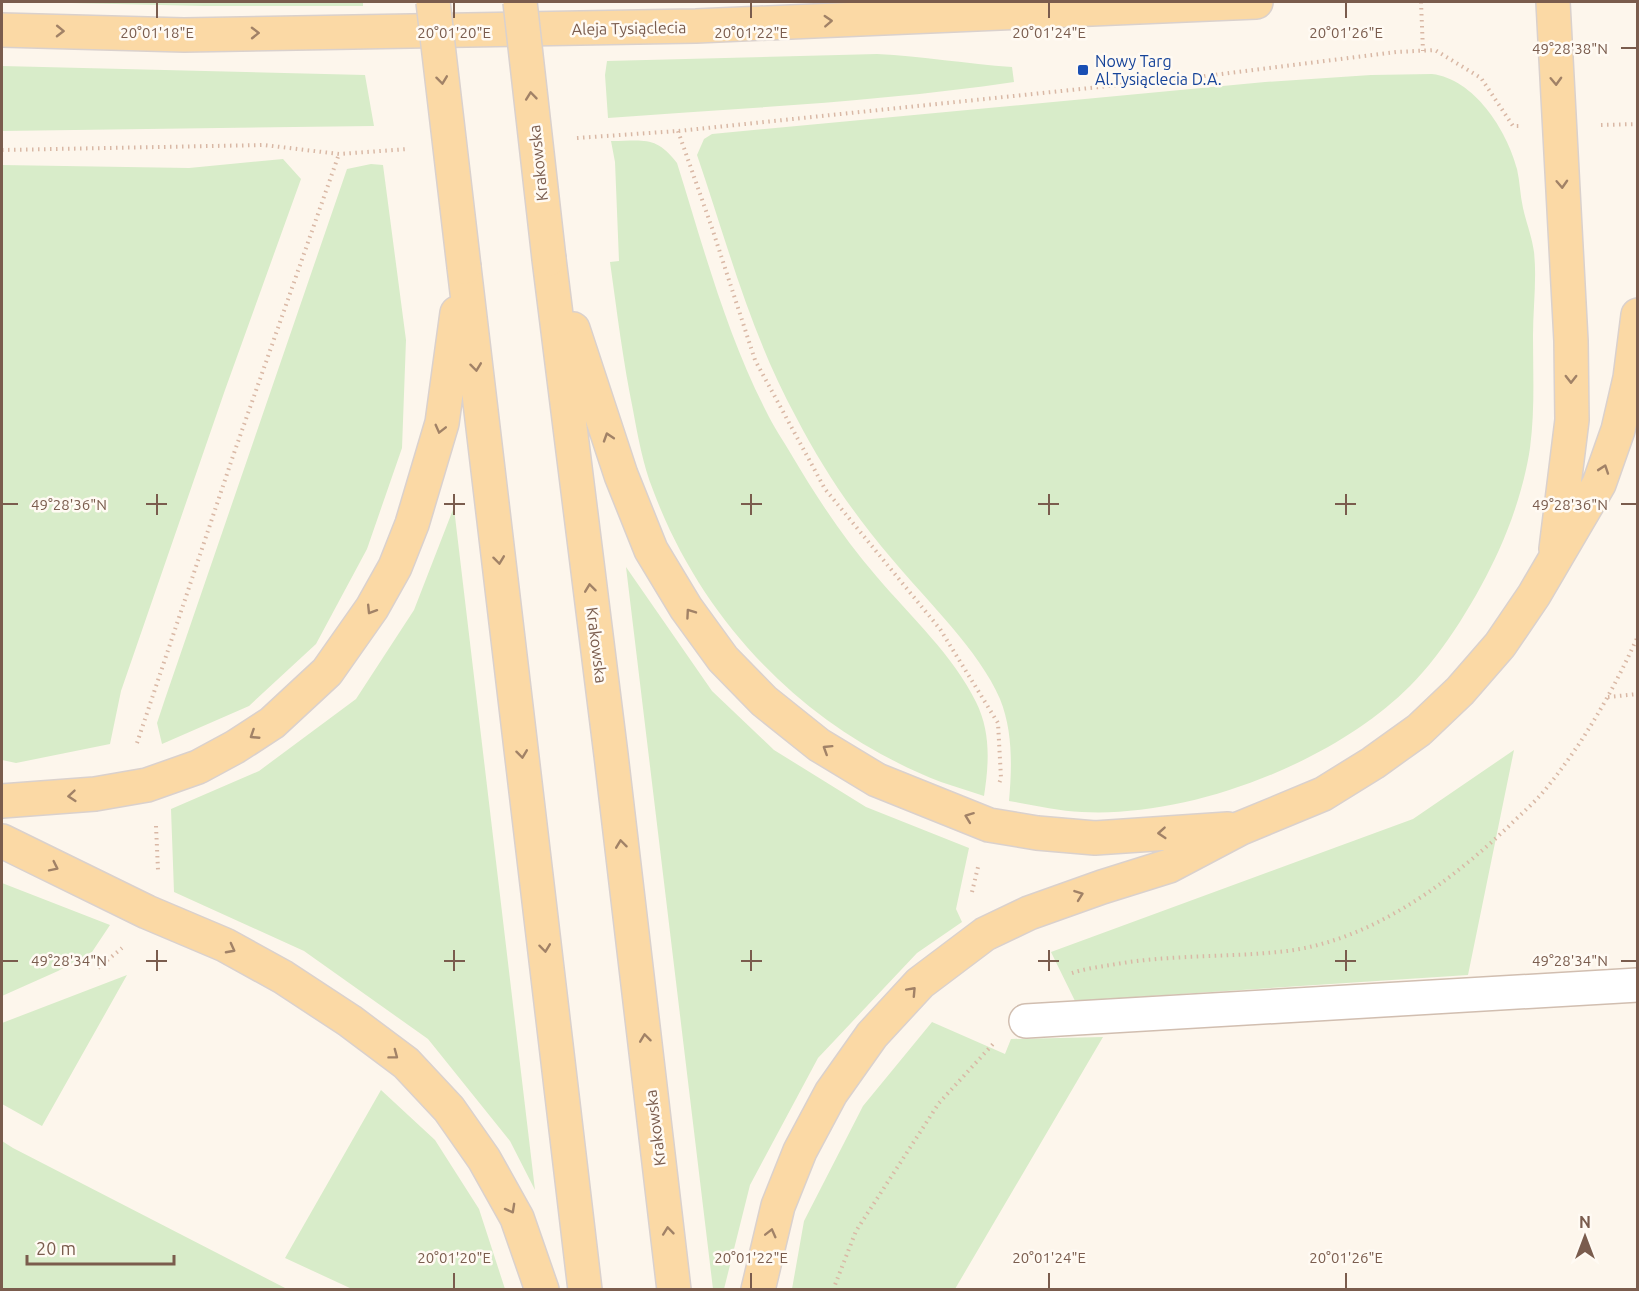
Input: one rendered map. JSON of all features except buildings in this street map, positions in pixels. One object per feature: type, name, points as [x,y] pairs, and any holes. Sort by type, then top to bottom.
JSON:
[{"type":"main road","points":[[433,2],[585,1290]]},
{"type":"main road","name":"Krakowska","points":[[520,2],[674,1290]]},
{"type":"main road","name":"Aleja Tysiąclecia","points":[[2,30],[184,35],[696,26],[1256,2]]},
{"type":"main road","points":[[1553,2],[1571,341],[1572,420],[1555,557]]},
{"type":"main road","points":[[549,259],[621,475],[651,550],[686,608],[723,658],[764,701],[819,745],[877,780],[989,825],[1037,833],[1095,837],[1241,828]]},
{"type":"main road","points":[[2,801],[95,794],[147,785],[198,767],[272,723],[327,672],[372,608],[395,567],[412,524],[442,423],[464,267]]},
{"type":"main road","points":[[758,1290],[778,1206],[800,1151],[831,1093],[872,1035],[920,983],[985,934],[1029,913],[1169,866],[1241,828],[1323,794],[1373,763],[1419,730],[1460,691],[1500,645],[1534,594],[1599,484],[1618,430],[1630,378],[1638,315]]},
{"type":"main road","points":[[2,841],[147,912],[225,945],[283,977],[350,1021],[406,1063],[449,1109],[484,1159],[517,1218],[542,1290]]},
{"type":"street","points":[[1026,1021],[1638,984]]},
{"type":"path","points":[[1422,2],[1423,51]]},
{"type":"path","points":[[985,934],[970,901],[1001,778],[998,723],[940,629],[825,489],[755,360],[678,131],[1204,76],[1396,52],[1435,50],[1481,78],[1513,126],[1638,124]]},
{"type":"path","points":[[2,150],[264,146],[339,154],[233,456],[137,745],[155,816],[158,884],[147,912],[130,940],[98,968]]},
{"type":"path","points":[[1068,974],[1133,961],[1287,951],[1329,942],[1385,918],[1451,875],[1478,854],[1543,792],[1572,755],[1608,697],[1638,636]]},
{"type":"path","points":[[1608,697],[1638,694]]},
{"type":"path","points":[[833,1290],[856,1231],[939,1104],[999,1039]]},
{"type":"green space","points":[[26,2],[363,2],[363,6],[204,6]]},
{"type":"green space","points":[[877,54],[1012,67],[1014,82],[862,100],[608,118],[605,75],[607,61]]},
{"type":"green space","points":[[2,66],[365,75],[374,126],[2,131]]},
{"type":"green space","points":[[1432,74],[1462,85],[1475,96],[1497,123],[1517,169],[1535,262],[1533,406],[1528,461],[1518,500],[1504,538],[1471,604],[1448,640],[1423,672],[1378,714],[1341,739],[1301,761],[1258,780],[1213,795],[1168,806],[1124,811],[1082,812],[1009,801],[1011,775],[1009,736],[1000,699],[991,681],[966,644],[864,525],[828,474],[796,417],[766,354],[730,255],[697,155],[704,139],[712,134],[1265,82],[1371,75]]},
{"type":"green space","points":[[611,141],[640,141],[655,144],[677,163],[727,320],[772,422],[842,533],[877,577],[944,652],[976,702],[986,736],[987,772],[984,796],[941,782],[892,760],[846,733],[804,702],[766,667],[731,628],[700,585],[674,539],[653,490],[637,430],[623,355],[610,262],[619,261],[615,162]]},
{"type":"green space","points":[[283,159],[301,179],[121,691],[110,744],[16,763],[2,760],[2,165],[189,168]]},
{"type":"green space","points":[[371,164],[383,165],[406,340],[402,448],[367,549],[316,644],[249,706],[162,744],[157,723],[347,169]]},
{"type":"green space","points":[[454,507],[535,1190],[510,1141],[428,1039],[304,951],[174,892],[171,809],[259,771],[356,699],[414,610]]},
{"type":"green space","points":[[626,567],[712,691],[774,750],[866,807],[969,848],[956,909],[962,922],[917,953],[818,1058],[750,1185],[724,1289],[713,1289]]},
{"type":"green space","points":[[1514,750],[1468,975],[1075,1001],[1051,952],[1413,819]]},
{"type":"green space","points":[[2,883],[110,925],[92,952],[58,971],[2,996]]},
{"type":"green space","points":[[127,975],[42,1126],[2,1104],[2,1023]]},
{"type":"green space","points":[[932,1022],[1005,1054],[1011,1039],[1103,1037],[955,1289],[792,1289],[804,1221],[863,1106]]},
{"type":"green space","points":[[381,1090],[435,1140],[479,1209],[505,1289],[352,1289],[285,1258]]},
{"type":"green space","points":[[2,1141],[13,1148],[287,1289],[2,1289]]},
{"type":"place","name":"Nowy Targ Al.Tysiąclecia D.A.","points":[[1083,70]]}]
